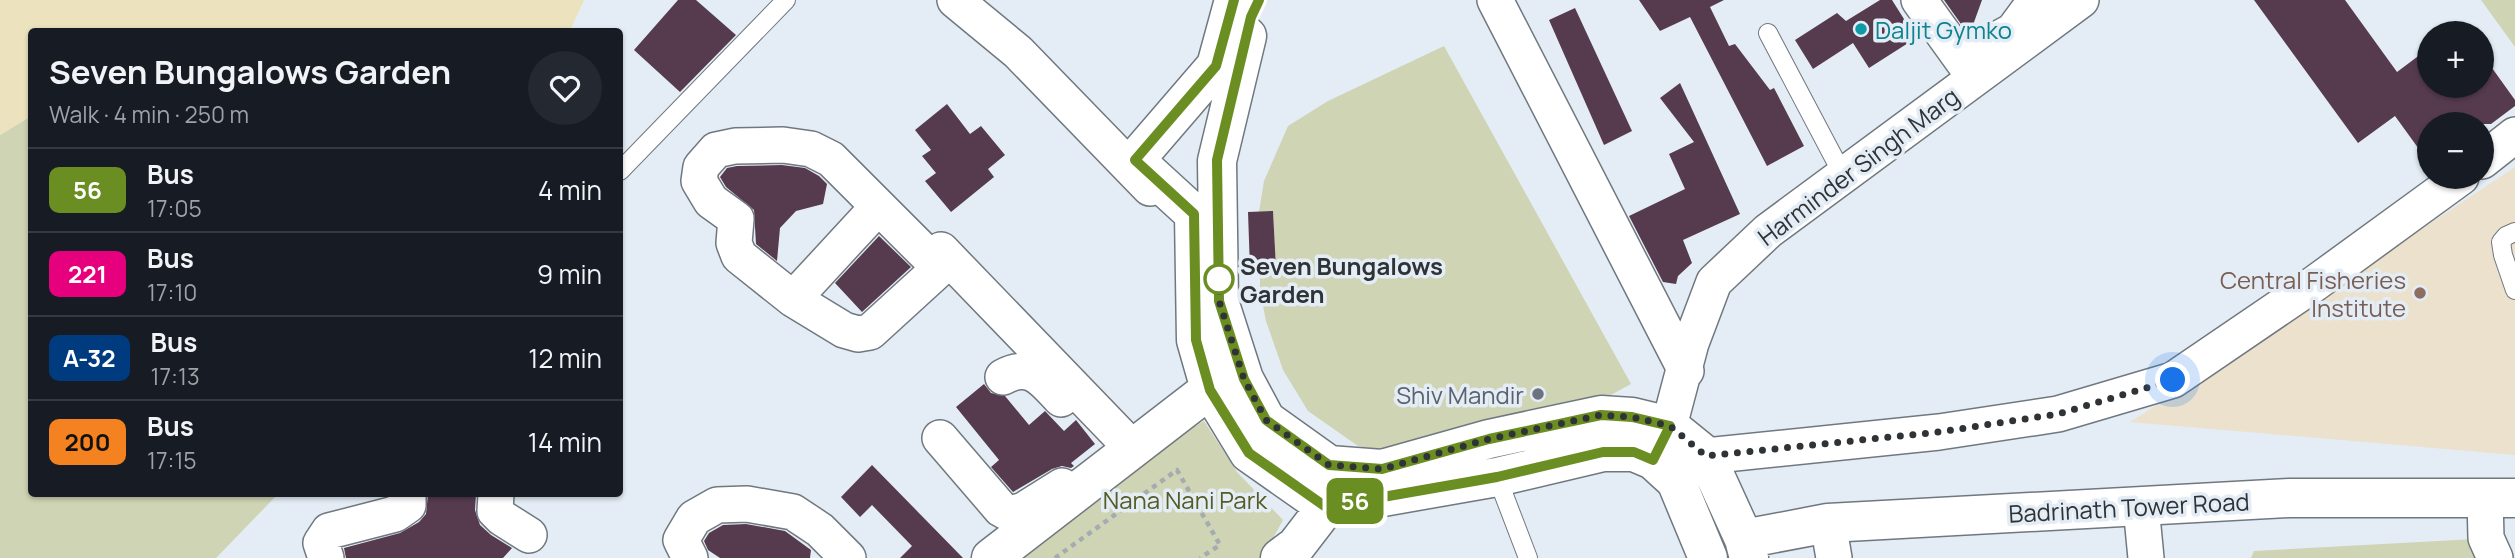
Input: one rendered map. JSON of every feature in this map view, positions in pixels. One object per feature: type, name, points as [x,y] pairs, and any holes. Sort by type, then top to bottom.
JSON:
[{"type":"main road","points":[[1234,0],[1216,66],[1135,160],[1207,217],[1219,301],[1244,379],[1266,420],[1329,465],[1382,469],[1489,439],[1601,415],[1632,417],[1670,426],[1706,456],[1746,548]]},
{"type":"main road","points":[[1259,0],[1251,17],[1217,160],[1207,217],[1196,340],[1210,390],[1249,453],[1326,507],[1497,477],[1603,452],[1634,452],[1665,470],[1708,558]]},
{"type":"main road","points":[[991,558],[1120,452],[1210,390]]},
{"type":"main road","points":[[1292,554],[1326,507],[1334,465]]},
{"type":"main road","name":"Badrinath Tower Road","points":[[1746,548],[2141,506],[2289,498],[2500,498]]},
{"type":"street","points":[[955,0],[1018,52],[1157,195],[1207,217]]},
{"type":"street","points":[[1495,0],[1686,371]]},
{"type":"street","points":[[1919,0],[1974,78]]},
{"type":"street","points":[[1952,44],[1985,46],[2013,31],[2036,0]]},
{"type":"street","name":"Harminder Singh Marg","points":[[1665,470],[1670,426],[1691,343],[1714,282],[1768,231],[2081,0]]},
{"type":"street","points":[[2494,152],[2515,135]]},
{"type":"street","points":[[1120,452],[941,250],[935,264],[870,332],[858,334],[845,330],[793,299],[739,256],[734,243],[736,219],[711,201],[699,181],[701,167],[716,150],[735,146],[783,145],[811,149],[831,159],[935,264],[1002,361],[1015,371],[1038,374],[1120,452]]},
{"type":"street","points":[[1665,470],[1706,456],[1939,432],[2058,414],[2173,380],[2314,284],[2445,189]]},
{"type":"street","points":[[793,299],[878,207]]},
{"type":"street","points":[[940,438],[1001,509],[1010,514],[1024,510],[1120,452]]},
{"type":"street","points":[[326,558],[321,543],[329,531],[396,514],[408,505],[408,497]]},
{"type":"street","points":[[496,497],[495,511],[529,535]]},
{"type":"street","points":[[2495,558],[2486,538],[2500,498]]},
{"type":"street","points":[[690,558],[681,540],[694,518],[717,505],[747,504],[793,512],[835,551]]},
{"type":"street","points":[[2141,506],[2146,558]]},
{"type":"street","points":[[2507,558],[2515,540]]},
{"type":"lane","points":[[623,168],[786,0]]},
{"type":"lane","points":[[1768,33],[1843,175]]},
{"type":"lane","points":[[2515,232],[2501,242],[2502,255],[2515,290]]},
{"type":"lane","points":[[1497,477],[1528,558]]},
{"type":"path","points":[[1055,558],[1177,470],[1220,545],[1200,558]]},
{"type":"shaded area","name":"Central Fisheries Institute","points":[[2515,167],[2515,455],[2130,422],[2482,189],[2494,189],[2494,181]]},
{"type":"green space","points":[[2481,0],[2515,0],[2515,47]]},
{"type":"green space","points":[[1444,46],[1631,384],[1609,396],[1481,421],[1391,454],[1358,446],[1308,411],[1283,370],[1266,321],[1260,291],[1260,269],[1276,268],[1273,211],[1259,212],[1264,181],[1288,126],[1328,101]]},
{"type":"green space","points":[[28,118],[28,497],[275,497],[216,558],[0,558],[0,135]]},
{"type":"green space","name":"Nana Nani Park","points":[[1204,421],[1237,472],[1283,520],[1262,558],[1008,558],[1132,463]]},
{"type":"green space","points":[[2475,539],[2476,558],[2251,558],[2254,551]]},
{"type":"sand","points":[[0,0],[584,0],[571,28],[28,28],[28,118],[0,135]]},
{"type":"building","points":[[678,0],[696,0],[736,35],[680,92],[634,50]]},
{"type":"building","points":[[1639,0],[1724,0],[1710,7],[1729,46],[1735,44],[1770,90],[1774,88],[1804,146],[1767,166],[1690,17],[1660,31]]},
{"type":"building","name":"Daljit Gymko","points":[[1880,0],[1892,0],[1916,38],[1869,68],[1853,43],[1813,69],[1795,40],[1837,13],[1846,21]]},
{"type":"building","points":[[1944,0],[1982,0],[1973,25],[1961,24]]},
{"type":"building","points":[[2254,0],[2345,0],[2397,72],[2417,57],[2417,98],[2494,98],[2494,71],[2515,100],[2515,106],[2494,122],[2494,112],[2417,112],[2417,146],[2395,116],[2358,143]]},
{"type":"building","points":[[1575,8],[1632,131],[1604,145],[1549,20]]},
{"type":"building","points":[[1680,83],[1740,214],[1683,240],[1692,263],[1678,276],[1676,284],[1663,282],[1629,216],[1685,189],[1669,154],[1694,142],[1660,98]]},
{"type":"building","points":[[947,104],[970,134],[981,126],[1005,155],[988,169],[994,177],[951,212],[925,181],[936,173],[922,156],[931,150],[915,130]]},
{"type":"building","points":[[782,165],[805,168],[827,184],[823,204],[796,211],[780,228],[777,261],[756,244],[754,210],[726,187],[720,177],[727,168],[737,166]]},
{"type":"building","points":[[1273,211],[1276,268],[1250,269],[1248,212]]},
{"type":"building","points":[[879,236],[911,267],[862,312],[835,283]]},
{"type":"building","points":[[984,384],[991,393],[1005,396],[1029,425],[1045,411],[1064,431],[1076,420],[1095,444],[1071,463],[1074,466],[1071,468],[1062,466],[1052,469],[1013,492],[991,467],[999,460],[956,407]]},
{"type":"building","points":[[872,465],[963,558],[900,558],[912,546],[872,505],[860,517],[841,497]]},
{"type":"building","points":[[428,497],[476,497],[475,510],[480,525],[512,548],[503,558],[346,558],[344,548],[400,533],[419,522],[426,514]]},
{"type":"building","points":[[746,524],[785,531],[811,550],[810,558],[720,558],[708,550],[704,541],[709,533],[723,525]]},
{"type":"bus line","name":"56","points":[[1234,0],[1216,66],[1135,160],[1194,214],[1196,340],[1210,390],[1249,453],[1326,507],[1497,477],[1603,452],[1634,452],[1653,460],[1670,426],[1632,417],[1601,415],[1563,421],[1382,469],[1329,465],[1266,420],[1244,379],[1219,301],[1217,160],[1251,17],[1259,0]]},
{"type":"place","name":"Daljit Gymko","points":[[1861,29]]},
{"type":"place","name":"Seven Bungalows Garden","points":[[1219,279]]},
{"type":"place","name":"Central Fisheries Institute","points":[[2420,293]]},
{"type":"place","name":"Shiv Mandir","points":[[1538,394]]},
{"type":"route","points":[[1219,279],[1219,301],[1244,379],[1266,420],[1329,465],[1382,469],[1489,439],[1601,415],[1632,417],[1670,426],[1706,456],[1939,432],[2058,414],[2173,380]]}]
